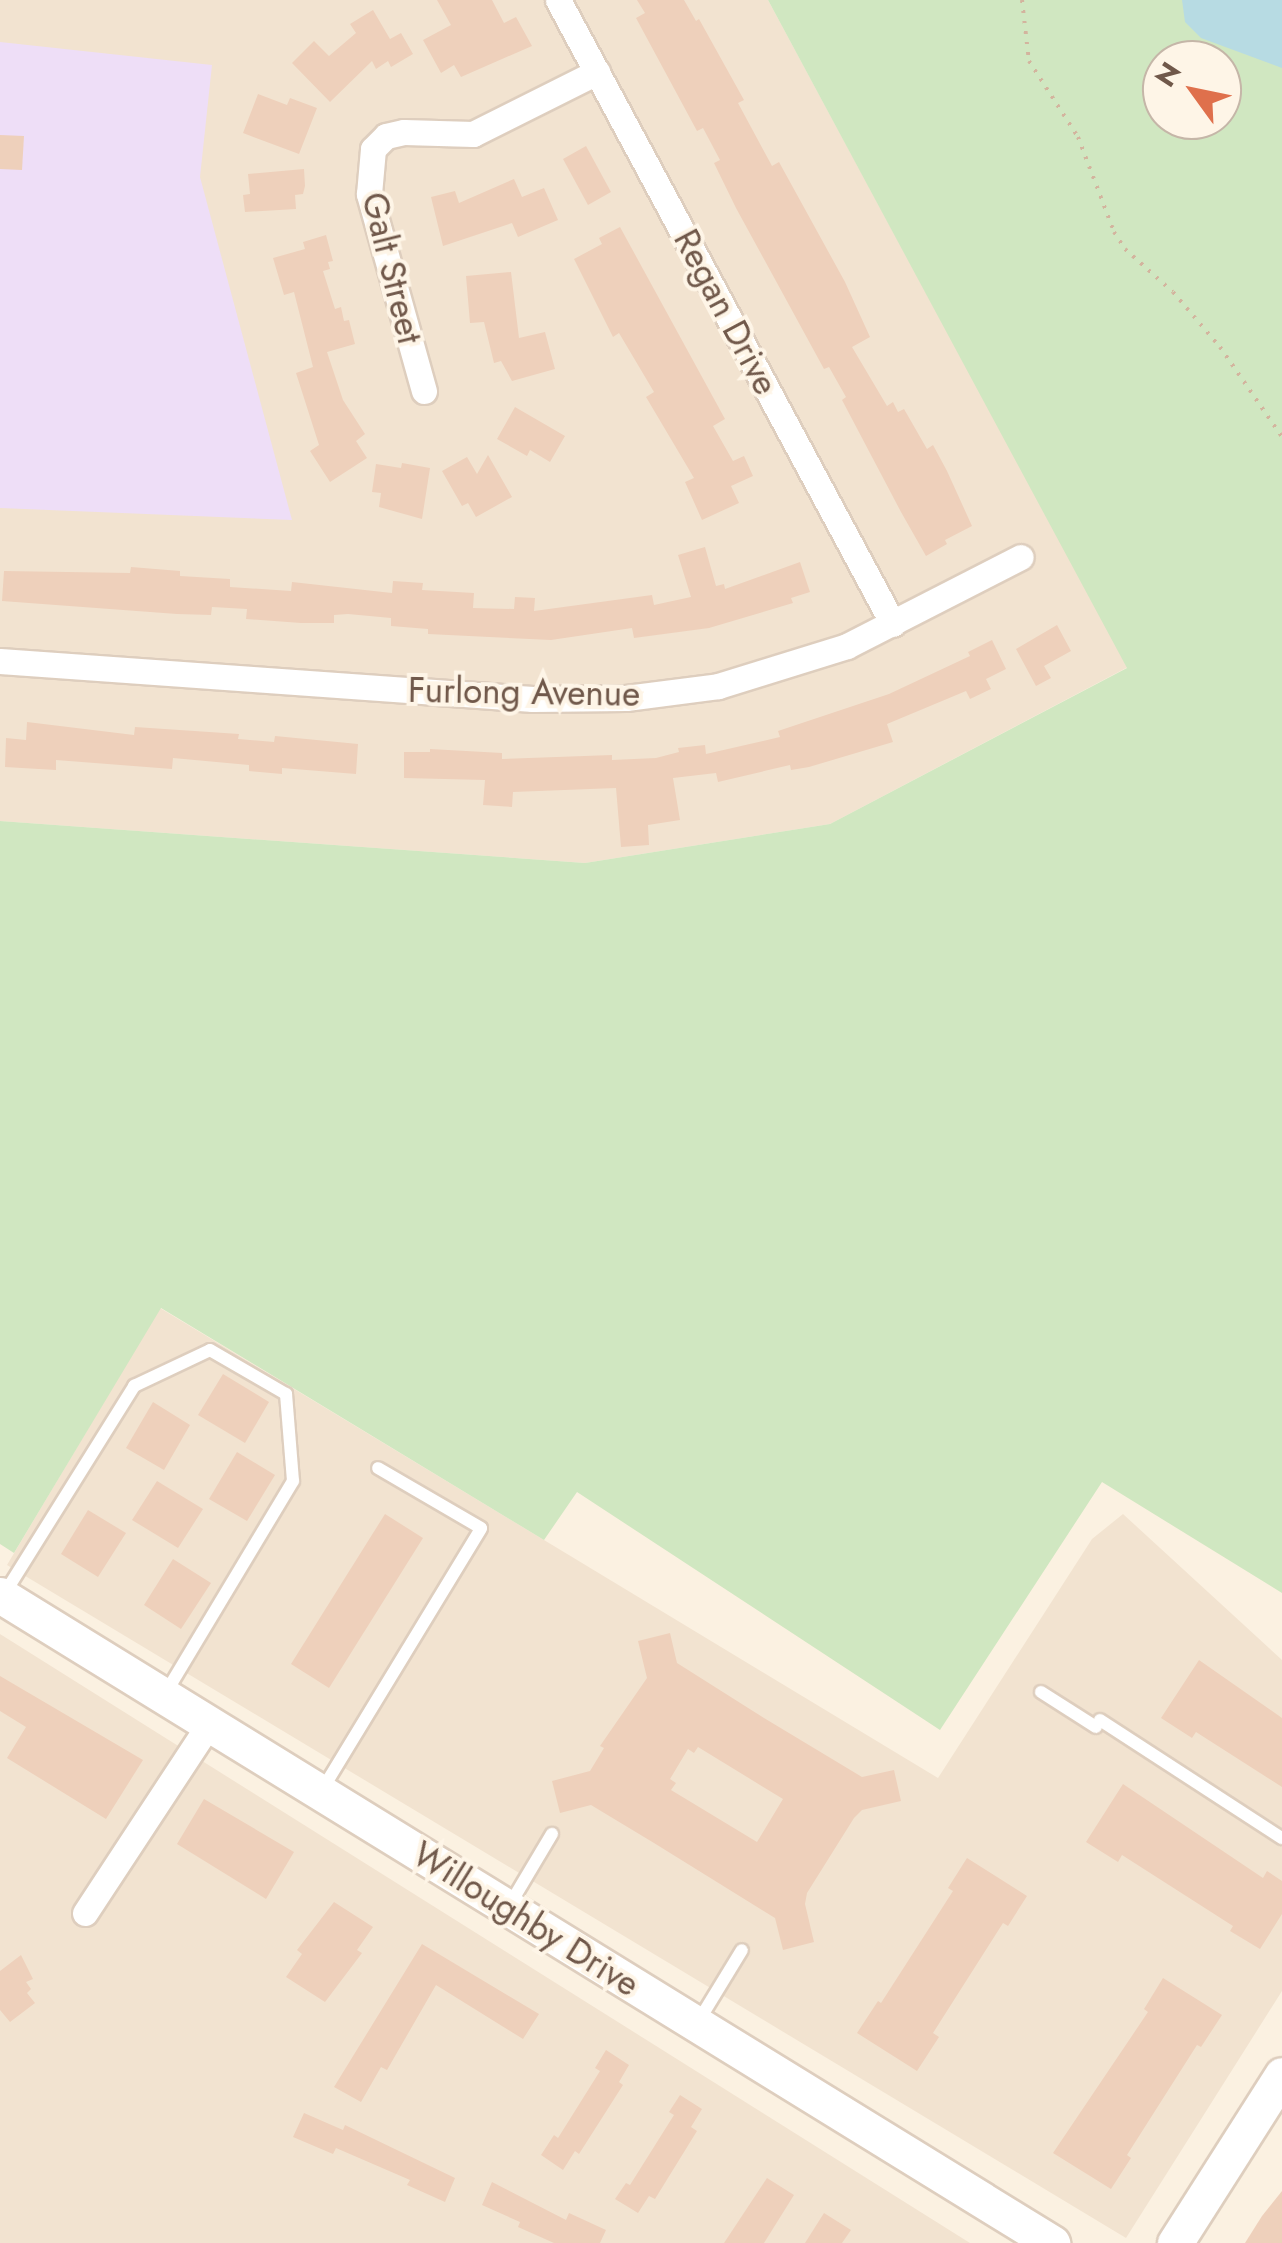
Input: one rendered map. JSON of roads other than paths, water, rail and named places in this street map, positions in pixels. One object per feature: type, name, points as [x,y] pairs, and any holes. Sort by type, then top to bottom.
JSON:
[{"type":"street","name":"Regan Drive","points":[[558,0],[894,624]]},
{"type":"street","name":"Galt Street","points":[[424,391],[369,194],[373,148],[386,136],[404,132],[473,134],[597,72]]},
{"type":"street","name":"Furlong Avenue","points":[[0,661],[533,699],[610,698],[718,686],[813,658],[894,624],[1021,557]]},
{"type":"street","name":"Willoughby Drive","points":[[1,1596],[1052,2243]]},
{"type":"street","points":[[85,1913],[208,1724]]},
{"type":"street","points":[[1175,2243],[1282,2076]]},
{"type":"lane","points":[[1,1596],[134,1386],[210,1350],[286,1394],[292,1481],[164,1696]]},
{"type":"lane","points":[[320,1792],[481,1528],[378,1468]]},
{"type":"lane","points":[[1041,1692],[1282,1838]]},
{"type":"lane","points":[[508,1908],[552,1834]]},
{"type":"lane","points":[[697,2024],[742,1950]]},
{"type":"water","points":[[1182,0],[1282,0],[1282,68],[1242,53],[1242,40],[1206,40],[1185,22]]}]
